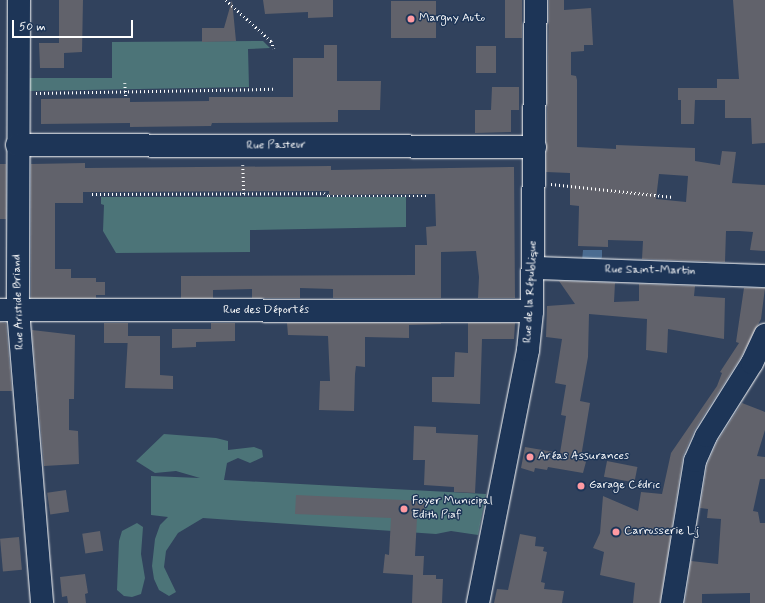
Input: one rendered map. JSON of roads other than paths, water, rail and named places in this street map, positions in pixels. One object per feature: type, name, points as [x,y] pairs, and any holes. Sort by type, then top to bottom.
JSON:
[{"type":"street","name":"Rue Aristide Briand","points":[[19,0],[17,144],[9,310],[42,603]]},
{"type":"street","name":"Rue de la République","points":[[478,603],[528,350],[532,311],[534,268],[536,0]]},
{"type":"street","name":"Rue Pasteur","points":[[17,144],[535,147]]},
{"type":"street","name":"Rue Saint-Martin","points":[[534,268],[765,276]]},
{"type":"street","name":"Rue des Déportés","points":[[9,310],[532,311]]},
{"type":"street","points":[[672,603],[695,462],[706,436],[752,363],[765,335]]},
{"type":"water","points":[[583,250],[602,250],[600,262],[582,261]]},
{"type":"place","name":"Margny Auto","points":[[411,19]]},
{"type":"place","name":"Aréas Assurances","points":[[530,457]]},
{"type":"place","name":"Garage Cédric","points":[[581,486]]},
{"type":"place","name":"Foyer Municipal Edith Piaf","points":[[404,509]]},
{"type":"place","name":"Carrosserie Lj","points":[[616,532]]}]
